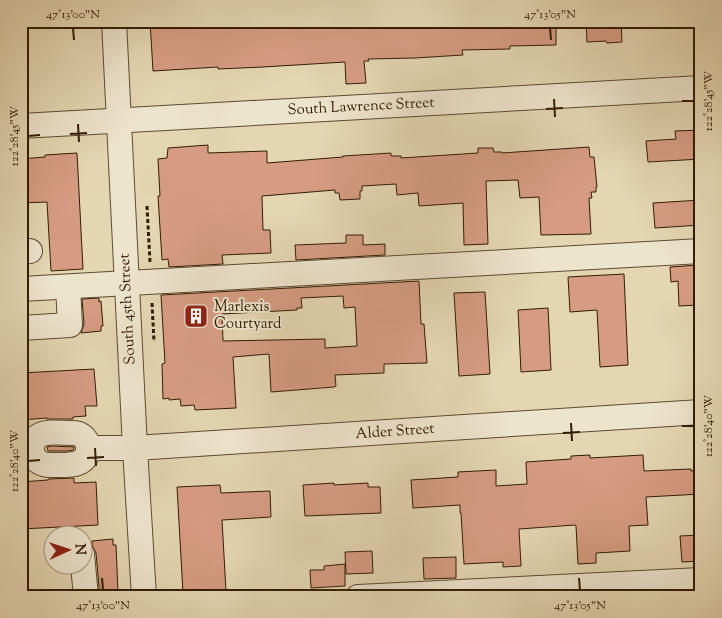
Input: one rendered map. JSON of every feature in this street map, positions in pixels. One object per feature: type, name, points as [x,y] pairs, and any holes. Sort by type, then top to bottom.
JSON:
[{"type":"street","name":"South 45th Street","points":[[114,21],[144,597]]},
{"type":"street","name":"South Lawrence Street","points":[[21,126],[701,88]]},
{"type":"street","points":[[21,289],[701,250]]},
{"type":"street","points":[[21,328],[70,325],[68,287]]},
{"type":"street","name":"Alder Street","points":[[88,448],[135,448],[701,412]]},
{"type":"street","points":[[72,432],[85,438],[88,448],[86,457],[81,462],[50,465],[42,464],[36,460],[26,446],[39,436],[72,432]]},
{"type":"street","points":[[84,576],[86,597]]},
{"type":"street","points":[[358,597],[701,580]]},
{"type":"building","points":[[150,21],[187,21],[187,26],[210,27],[309,21],[556,21],[556,45],[510,46],[510,49],[462,50],[463,55],[368,59],[369,61],[364,61],[366,83],[346,84],[345,62],[153,71]]},
{"type":"building","points":[[586,21],[621,21],[622,42],[587,42]]},
{"type":"building","points":[[701,130],[701,159],[648,162],[646,141],[676,139],[675,131]]},
{"type":"building","points":[[208,145],[208,153],[267,151],[267,163],[391,153],[391,156],[401,156],[401,158],[478,153],[478,148],[493,148],[494,152],[502,153],[589,147],[590,157],[594,157],[597,187],[596,192],[591,192],[592,198],[589,198],[591,234],[541,235],[539,197],[520,198],[518,180],[486,181],[488,244],[464,245],[463,203],[419,206],[418,193],[397,195],[396,184],[362,186],[360,199],[340,200],[339,193],[335,193],[335,190],[262,196],[263,230],[270,230],[271,253],[222,255],[223,264],[169,267],[168,259],[162,260],[158,159],[167,158],[168,148]]},
{"type":"building","points":[[77,153],[83,269],[51,271],[47,202],[21,203],[21,159]]},
{"type":"building","points":[[701,200],[701,225],[655,228],[653,203]]},
{"type":"building","points":[[346,235],[363,235],[363,245],[385,244],[385,255],[296,260],[295,245],[346,243]]},
{"type":"building","points":[[699,265],[699,280],[696,280],[698,305],[679,306],[678,281],[671,282],[670,267]]},
{"type":"building","points":[[624,274],[628,365],[600,367],[597,310],[570,312],[568,277]]},
{"type":"building","points":[[419,281],[421,324],[424,324],[427,363],[384,364],[384,373],[335,375],[336,386],[334,387],[271,392],[269,354],[233,357],[236,408],[195,410],[194,405],[181,406],[180,399],[163,399],[162,364],[165,363],[161,295]],"holes":[[[343,296],[344,308],[355,307],[357,346],[325,348],[325,339],[223,341],[222,314],[297,310],[297,308],[302,308],[301,298]]]},
{"type":"building","points":[[485,292],[490,374],[459,376],[454,293]]},
{"type":"building","points":[[99,298],[99,302],[101,301],[103,326],[101,326],[101,331],[81,333],[84,324],[82,299]]},
{"type":"building","points":[[548,308],[551,370],[521,372],[518,310]]},
{"type":"building","points":[[94,369],[97,406],[85,406],[86,416],[73,417],[73,419],[21,420],[21,373]]},
{"type":"building","points":[[47,447],[74,448],[68,451],[48,451]]},
{"type":"building","points":[[590,455],[590,458],[643,455],[644,471],[701,470],[701,494],[646,497],[648,525],[629,526],[630,551],[596,553],[596,563],[578,564],[575,525],[519,529],[521,566],[503,567],[503,562],[464,564],[460,505],[413,508],[411,480],[458,477],[458,472],[496,470],[496,486],[527,484],[526,462],[571,459],[571,456]]},
{"type":"building","points":[[74,478],[74,483],[96,482],[98,525],[42,526],[42,528],[21,529],[21,482]]},
{"type":"building","points":[[334,483],[334,485],[368,483],[368,487],[380,487],[381,513],[305,516],[303,485]]},
{"type":"building","points":[[220,485],[221,493],[270,491],[271,517],[222,520],[226,591],[183,593],[177,487]]},
{"type":"building","points":[[701,535],[701,561],[682,562],[680,536]]},
{"type":"building","points":[[113,539],[113,545],[116,545],[118,592],[116,592],[116,597],[100,597],[96,553],[92,541]]},
{"type":"building","points":[[372,551],[373,573],[346,574],[345,552]]},
{"type":"building","points":[[456,557],[456,578],[424,579],[423,558]]},
{"type":"building","points":[[345,564],[345,586],[311,588],[310,570],[324,570],[324,566]]},
{"type":"place","name":"Marlexis Courtyard","points":[[196,316]]}]
